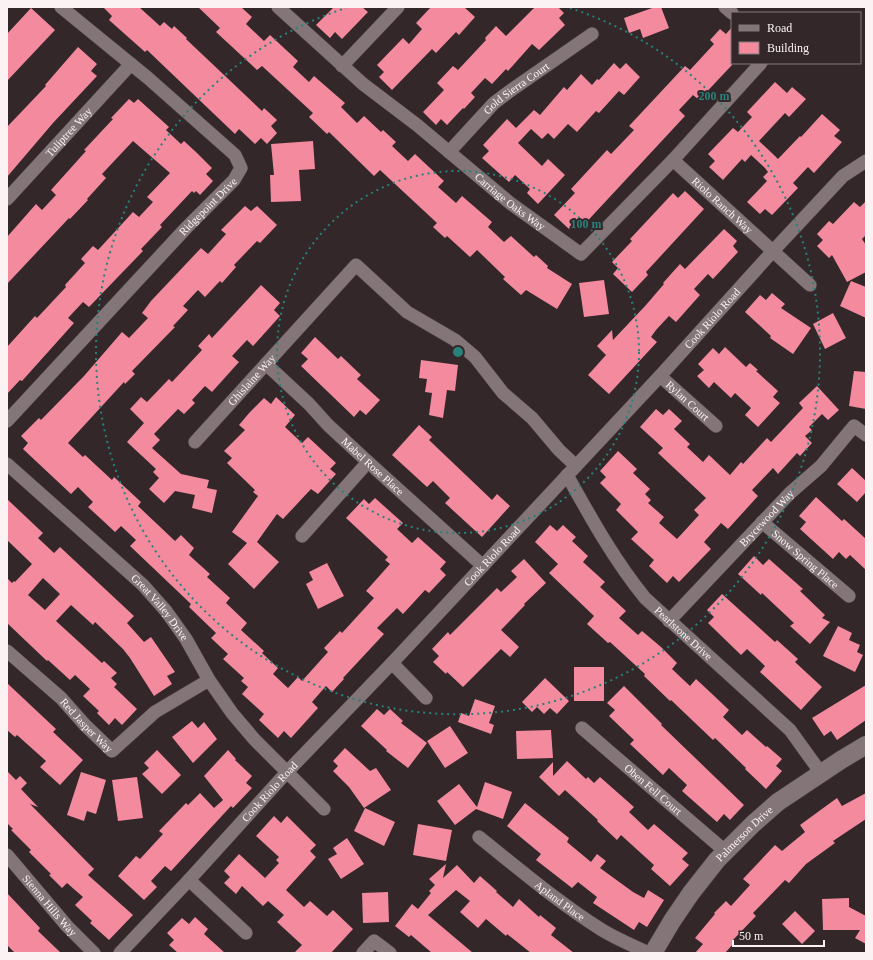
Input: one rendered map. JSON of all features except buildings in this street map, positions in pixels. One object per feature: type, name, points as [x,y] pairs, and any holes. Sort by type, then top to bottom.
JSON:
[{"type":"street","name":"Ridgepoint Drive","points":[[7,421],[186,227],[234,180],[241,168],[235,154],[131,64],[61,7]]},
{"type":"street","name":"Carriage Oaks Way","points":[[278,7],[363,84],[418,125],[510,204],[581,254],[673,160],[760,64]]},
{"type":"street","points":[[342,66],[398,7]]},
{"type":"street","name":"Gold Sierra Court","points":[[449,152],[494,103],[592,34]]},
{"type":"street","name":"Tuliptree Way","points":[[7,199],[131,64]]},
{"type":"street","name":"Riolo Ranch Way","points":[[673,160],[810,285]]},
{"type":"street","name":"Cook Riolo Road","points":[[120,953],[189,880],[287,772],[392,664],[572,471],[843,176],[866,161]]},
{"type":"street","name":"Ghislaine Way","points":[[195,442],[356,265],[407,312],[455,340],[475,357],[503,393],[532,418],[559,450],[572,471]]},
{"type":"street","name":"Mabel Rose Place","points":[[266,364],[310,404],[328,425],[483,566]]},
{"type":"street","name":"Rylan Court","points":[[660,376],[716,426]]},
{"type":"street","name":"Brycewood Way","points":[[669,621],[790,493],[821,466],[854,426],[866,435]]},
{"type":"street","points":[[302,536],[368,462]]},
{"type":"street","name":"Great Valley Drive","points":[[7,464],[143,585],[166,611],[186,639],[209,680],[232,713],[254,739],[324,809]]},
{"type":"street","name":"Pearlstone Drive","points":[[572,471],[606,544],[626,576],[645,598],[669,621],[790,730],[821,773]]},
{"type":"street","name":"Snow Spring Place","points":[[762,522],[849,596]]},
{"type":"street","name":"Red Jasper Way","points":[[7,651],[61,698],[84,725],[112,751],[155,712],[209,680]]},
{"type":"street","points":[[392,664],[426,698]]},
{"type":"street","name":"Oben Fell Court","points":[[582,728],[725,851]]},
{"type":"street","name":"Palmerson Drive","points":[[653,953],[691,893],[725,851],[778,802],[866,745]]},
{"type":"street","name":"Apland Place","points":[[479,838],[579,915],[628,944],[649,953]]},
{"type":"street","name":"Sienna Hills Way","points":[[7,855],[67,926],[94,953]]},
{"type":"street","points":[[189,880],[246,933]]},
{"type":"street","points":[[363,953],[374,941],[390,953]]}]
